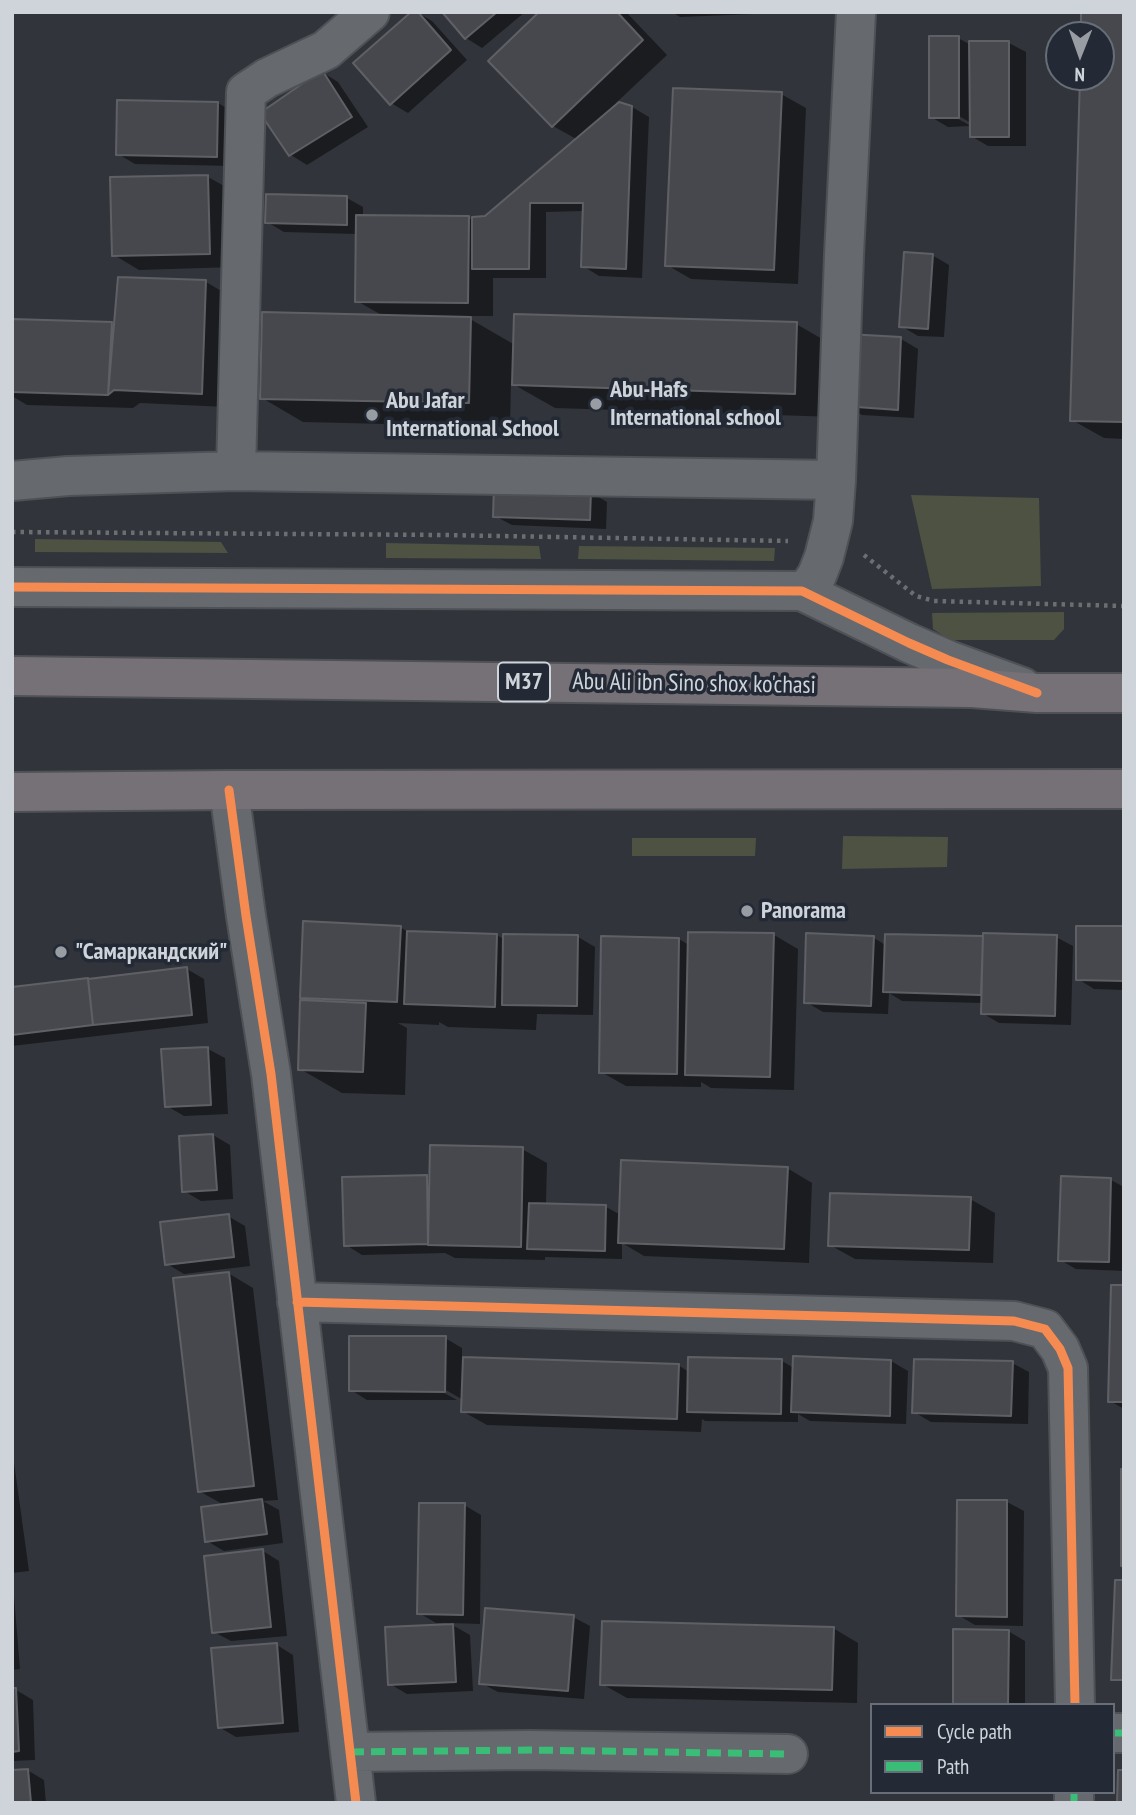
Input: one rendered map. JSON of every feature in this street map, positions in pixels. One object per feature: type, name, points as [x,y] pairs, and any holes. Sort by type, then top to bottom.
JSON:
[{"type":"main road","name":"Abu Ali ibn Sino shox ko'chasi","points":[[12,676],[972,688],[1037,693],[1124,693]]},
{"type":"main road","points":[[12,792],[1124,789]]},
{"type":"street","points":[[236,471],[246,92],[267,78],[326,50],[370,12]]},
{"type":"street","points":[[802,591],[817,575],[833,521],[856,12]]},
{"type":"street","points":[[12,481],[68,476],[236,471],[836,480]]},
{"type":"street","points":[[12,587],[802,591],[947,660],[1037,693]]},
{"type":"street","points":[[229,790],[271,1074],[356,1803]]},
{"type":"street","points":[[297,1302],[1014,1321],[1045,1329],[1060,1349],[1068,1368],[1075,1703]]},
{"type":"street","points":[[349,1752],[530,1750],[788,1754]]},
{"type":"green space","points":[[911,495],[1039,498],[1041,586],[932,589]]},
{"type":"green space","points":[[35,539],[221,542],[228,553],[35,552]]},
{"type":"green space","points":[[386,543],[539,546],[541,559],[386,558]]},
{"type":"green space","points":[[579,546],[775,548],[774,561],[578,559]]},
{"type":"green space","points":[[1064,612],[1064,629],[1054,640],[950,640],[933,629],[932,613]]},
{"type":"green space","points":[[843,836],[948,837],[947,867],[842,869]]},
{"type":"green space","points":[[632,838],[756,838],[755,856],[632,856]]},
{"type":"building","points":[[411,12],[418,12],[451,50],[390,105],[353,63]]},
{"type":"building","points":[[442,12],[497,12],[465,39]]},
{"type":"building","points":[[539,12],[617,12],[643,40],[552,127],[488,61]]},
{"type":"building","points":[[1081,12],[1124,12],[1124,422],[1070,421],[1080,91],[1115,91],[1115,21],[1081,21]]},
{"type":"building","points":[[929,36],[959,36],[959,118],[929,118]]},
{"type":"building","points":[[969,41],[1009,41],[1009,137],[970,137]]},
{"type":"building","points":[[322,70],[352,117],[289,156],[260,113]]},
{"type":"building","points":[[673,88],[782,92],[774,270],[665,266]]},
{"type":"building","points":[[117,100],[218,102],[217,157],[116,155]]},
{"type":"building","points":[[619,102],[632,106],[626,269],[581,267],[583,203],[530,203],[529,269],[472,269],[472,217],[485,216]]},
{"type":"building","points":[[208,175],[210,254],[112,256],[110,177]]},
{"type":"building","points":[[266,194],[347,196],[347,225],[265,223]]},
{"type":"building","points":[[356,215],[469,216],[468,303],[355,302]]},
{"type":"building","points":[[904,252],[933,254],[928,329],[899,327]]},
{"type":"building","points":[[118,277],[206,280],[202,394],[114,390],[108,395]]},
{"type":"building","points":[[262,312],[471,317],[469,403],[260,399]]},
{"type":"building","points":[[514,314],[797,322],[795,394],[512,385]]},
{"type":"building","points":[[12,319],[112,322],[108,395],[12,392]]},
{"type":"building","points":[[847,334],[901,337],[898,410],[843,406]]},
{"type":"building","points":[[494,486],[591,490],[590,520],[493,517]]},
{"type":"building","points":[[303,921],[401,926],[397,1002],[300,998]]},
{"type":"building","points":[[1076,926],[1124,926],[1124,981],[1076,980]]},
{"type":"building","points":[[407,931],[497,934],[495,1007],[404,1004]]},
{"type":"building","points":[[688,932],[774,933],[770,1077],[685,1075]]},
{"type":"building","points":[[806,933],[874,936],[871,1006],[804,1003]]},
{"type":"building","points":[[983,933],[1057,935],[1055,1016],[981,1014]]},
{"type":"building","points":[[503,934],[578,935],[577,1006],[502,1005]]},
{"type":"building","points":[[885,934],[983,936],[981,995],[883,992]]},
{"type":"building","points":[[601,936],[679,938],[677,1074],[599,1073]]},
{"type":"building","points":[[187,967],[192,1015],[93,1025],[88,979]]},
{"type":"building","points":[[88,978],[93,1025],[12,1035],[12,987]]},
{"type":"building","points":[[300,1000],[366,1003],[363,1072],[298,1070]]},
{"type":"building","points":[[208,1047],[211,1105],[165,1107],[161,1049]]},
{"type":"building","points":[[213,1134],[217,1190],[182,1192],[179,1136]]},
{"type":"building","points":[[430,1145],[523,1147],[521,1247],[428,1245]]},
{"type":"building","points":[[621,1160],[788,1167],[784,1249],[618,1243]]},
{"type":"building","points":[[427,1175],[428,1244],[344,1246],[342,1177]]},
{"type":"building","points":[[1061,1176],[1111,1178],[1109,1262],[1058,1261]]},
{"type":"building","points":[[830,1193],[971,1197],[969,1250],[828,1246]]},
{"type":"building","points":[[529,1203],[606,1205],[605,1251],[527,1249]]},
{"type":"building","points":[[229,1214],[234,1257],[165,1265],[160,1222]]},
{"type":"building","points":[[229,1272],[254,1486],[198,1492],[173,1278]]},
{"type":"building","points":[[1111,1285],[1124,1285],[1124,1402],[1108,1402]]},
{"type":"building","points":[[349,1336],[446,1336],[445,1392],[349,1391]]},
{"type":"building","points":[[793,1356],[891,1360],[890,1416],[791,1412]]},
{"type":"building","points":[[463,1357],[679,1364],[677,1419],[461,1412]]},
{"type":"building","points":[[688,1357],[782,1359],[781,1414],[687,1412]]},
{"type":"building","points":[[914,1359],[1013,1361],[1011,1416],[912,1413]]},
{"type":"building","points":[[1121,1469],[1124,1469],[1124,1566],[1121,1566]]},
{"type":"building","points":[[262,1499],[267,1534],[205,1542],[201,1507]]},
{"type":"building","points":[[957,1500],[1007,1500],[1007,1617],[956,1616]]},
{"type":"building","points":[[419,1503],[465,1503],[463,1615],[417,1614]]},
{"type":"building","points":[[263,1549],[271,1627],[212,1633],[204,1556]]},
{"type":"building","points":[[1115,1580],[1124,1580],[1124,1680],[1111,1680]]},
{"type":"building","points":[[485,1608],[574,1615],[568,1691],[479,1684]]},
{"type":"building","points":[[602,1621],[834,1627],[832,1690],[600,1685]]},
{"type":"building","points":[[453,1624],[456,1682],[388,1685],[385,1627]]},
{"type":"building","points":[[953,1629],[1009,1630],[1008,1703],[953,1703]]},
{"type":"building","points":[[277,1643],[283,1723],[218,1728],[211,1648]]},
{"type":"building","points":[[12,1688],[16,1688],[19,1751],[12,1752]]},
{"type":"building","points":[[28,1769],[31,1803],[12,1803],[12,1770]]},
{"type":"building","points":[[1118,1770],[1124,1770],[1124,1803],[1117,1803]]},
{"type":"marked path","points":[[1115,1733],[1124,1733]]},
{"type":"marked path","points":[[350,1752],[530,1750],[788,1754]]},
{"type":"marked path","points":[[1074,1794],[1074,1803]]},
{"type":"cycle path","points":[[12,587],[802,591],[948,660],[1037,693]]},
{"type":"cycle path","points":[[229,790],[271,1074],[356,1803]]},
{"type":"cycle path","points":[[297,1302],[1014,1321],[1045,1329],[1060,1349],[1068,1368],[1075,1703]]},
{"type":"place","name":"Abu-Hafs International school","points":[[596,404]]},
{"type":"place","name":"Abu Jafar International School","points":[[372,415]]},
{"type":"place","name":"Panorama","points":[[747,911]]},
{"type":"place","name":"\"Самаркандский\"","points":[[61,952]]}]
